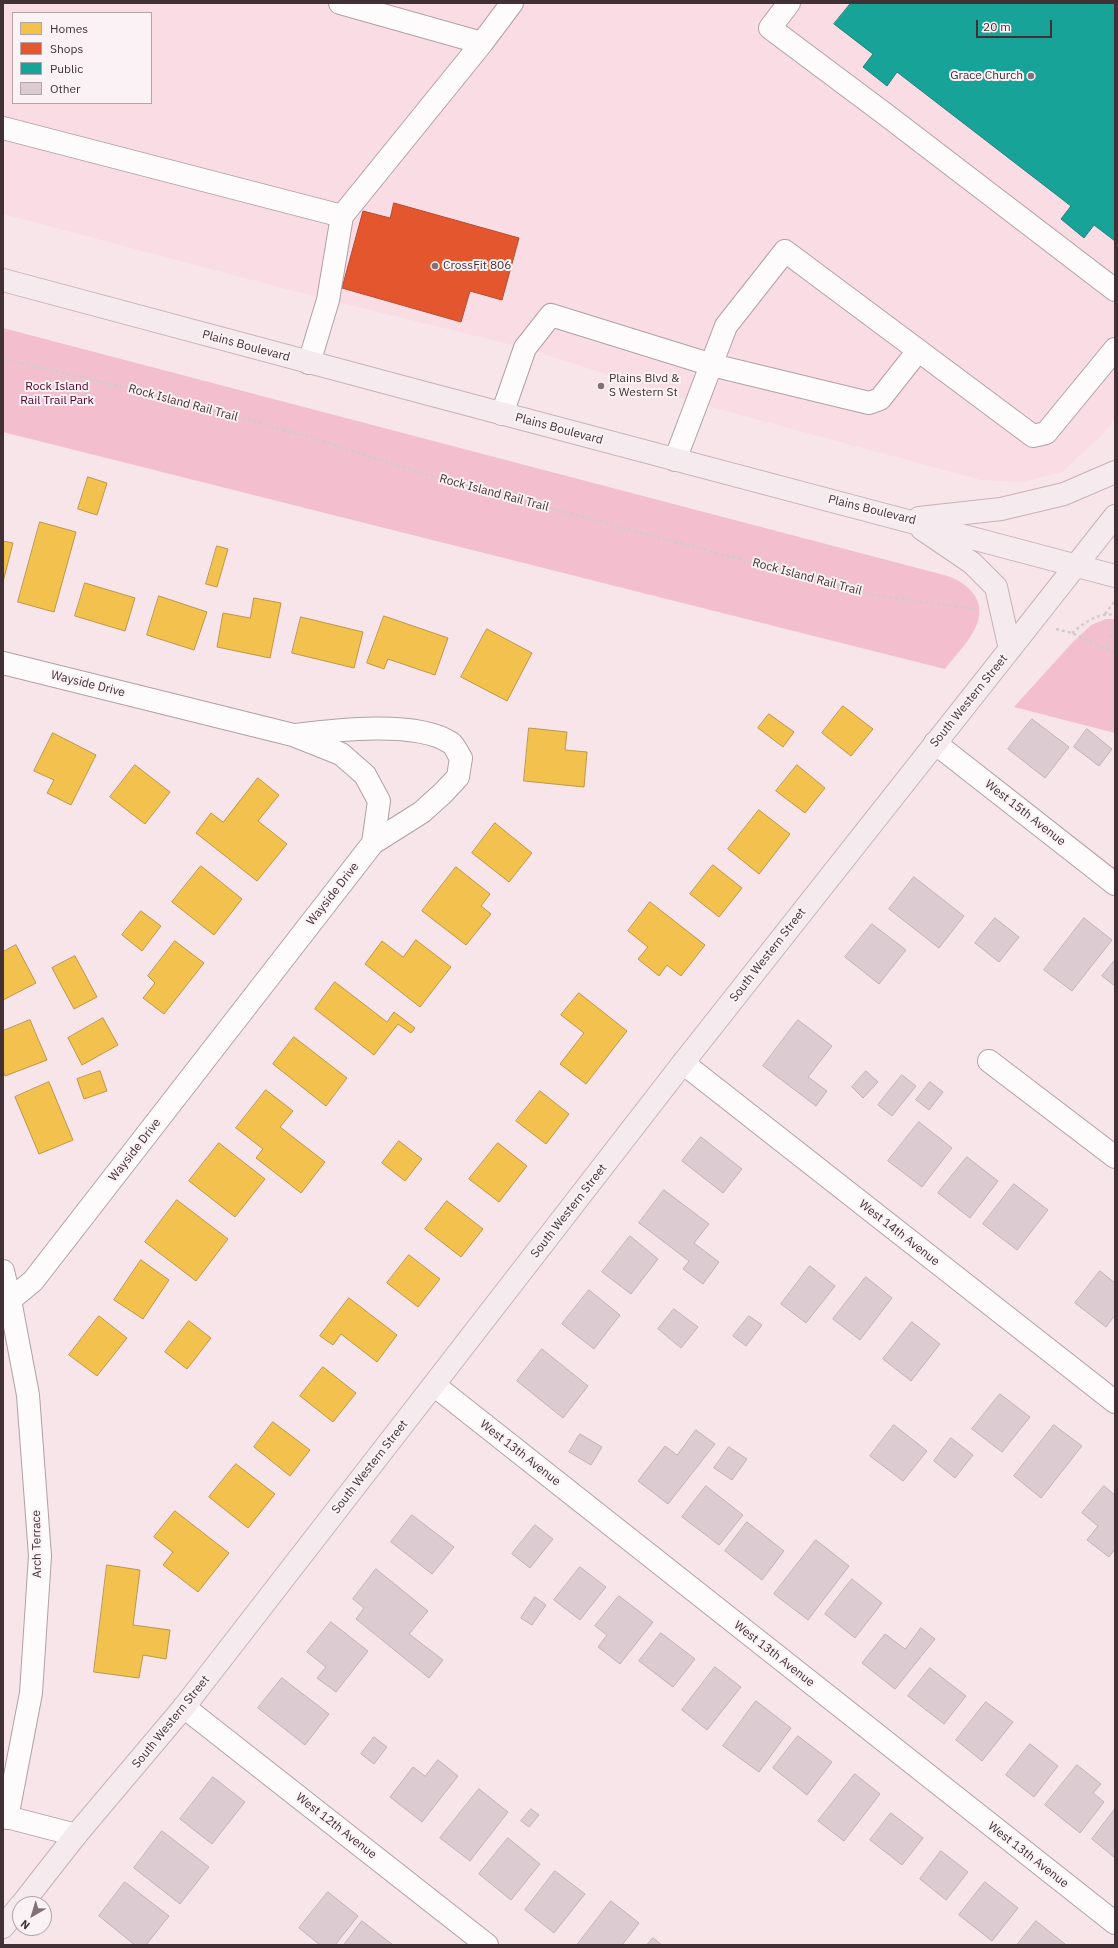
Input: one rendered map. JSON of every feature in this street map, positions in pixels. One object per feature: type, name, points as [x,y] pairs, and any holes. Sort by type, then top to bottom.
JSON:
[{"type":"main road","name":"Plains Boulevard","points":[[3,280],[675,460],[908,519],[1115,576]]},
{"type":"main road","points":[[908,519],[1001,509],[1064,494],[1115,472]]},
{"type":"main road","name":"South Western Street","points":[[28,1896],[76,1835],[184,1708],[684,1063],[1115,516]]},
{"type":"main road","points":[[908,519],[972,563],[996,587],[1010,649]]},
{"type":"main road","name":"South Western Street","points":[[3,1927],[12,1916]]},
{"type":"street","points":[[340,3],[482,43]]},
{"type":"street","points":[[309,363],[328,300],[342,216],[482,43],[512,3]]},
{"type":"street","points":[[789,3],[770,28],[886,114],[1115,290]]},
{"type":"street","points":[[3,128],[342,216]]},
{"type":"street","points":[[675,460],[726,326],[785,251],[1032,436],[1046,433],[1115,349]]},
{"type":"street","points":[[502,414],[525,348],[551,315],[712,365],[869,403],[880,399],[918,351]]},
{"type":"street","name":"Wayside Drive","points":[[3,663],[293,736],[341,754],[365,775],[379,800],[373,842],[33,1281],[10,1300]]},
{"type":"street","points":[[293,736],[349,728],[390,729],[429,734],[452,743],[461,758],[458,777],[422,812],[373,842]]},
{"type":"street","name":"West 15th Avenue","points":[[935,743],[1115,884]]},
{"type":"street","points":[[989,1061],[1115,1157]]},
{"type":"street","name":"West 14th Avenue","points":[[684,1063],[1115,1402]]},
{"type":"street","name":"Arch Terrace","points":[[3,1271],[28,1395],[40,1556],[31,1693],[5,1817]]},
{"type":"street","name":"West 13th Avenue","points":[[434,1385],[1115,1923]]},
{"type":"street","name":"West 12th Avenue","points":[[184,1708],[487,1945]]},
{"type":"street","points":[[5,1817],[76,1835]]},
{"type":"path","name":"Rock Island Rail Trail","points":[[3,359],[178,400],[305,436],[445,480],[874,595],[983,611]]},
{"type":"path","points":[[1105,614],[1115,601]]},
{"type":"path","points":[[1115,615],[1105,614],[1092,618],[1072,633],[1115,653]]},
{"type":"path","points":[[1106,649],[1115,621]]},
{"type":"shaded area","points":[[3,3],[1115,3],[1115,419],[1103,434],[1062,472],[1024,482],[981,480],[696,403],[525,348],[301,293],[3,214]]},
{"type":"green space","name":"Rock Island Rail Trail Park","points":[[3,328],[944,575],[961,582],[969,588],[975,596],[979,606],[979,616],[972,635],[945,669],[3,432]]},
{"type":"green space","points":[[1106,619],[1115,619],[1115,733],[1014,707],[1072,643],[1091,625]]},
{"type":"building: Homes","points":[[88,477],[107,483],[97,515],[78,509]]},
{"type":"building: Homes","points":[[40,522],[76,532],[54,612],[18,602]]},
{"type":"building: Homes","points":[[3,541],[13,543],[3,582]]},
{"type":"building: Homes","points":[[217,546],[228,549],[217,587],[206,584]]},
{"type":"building: Homes","points":[[85,583],[135,598],[125,631],[75,616]]},
{"type":"building: Homes","points":[[159,596],[207,612],[194,650],[147,635]]},
{"type":"building: Homes","points":[[254,598],[281,603],[270,658],[217,647],[223,613],[250,618]]},
{"type":"building: Homes","points":[[384,616],[448,638],[435,675],[388,659],[384,669],[367,663]]},
{"type":"building: Homes","points":[[301,617],[363,632],[354,668],[292,653]]},
{"type":"building: Homes","points":[[487,629],[532,653],[507,701],[461,677]]},
{"type":"building: Homes","points":[[843,706],[873,729],[851,756],[822,733]]},
{"type":"building: Homes","points":[[769,714],[794,732],[783,747],[758,728]]},
{"type":"building: Homes","points":[[529,728],[567,732],[565,750],[587,752],[584,787],[524,781]]},
{"type":"building: Homes","points":[[53,733],[96,755],[71,805],[47,793],[54,780],[34,771]]},
{"type":"building: Homes","points":[[135,765],[170,792],[145,824],[110,797]]},
{"type":"building: Homes","points":[[797,765],[825,788],[805,813],[776,791]]},
{"type":"building: Homes","points":[[258,778],[279,795],[258,821],[287,844],[257,881],[196,833],[211,813],[223,822]]},
{"type":"building: Homes","points":[[759,810],[790,834],[759,874],[728,849]]},
{"type":"building: Homes","points":[[495,823],[532,853],[509,882],[472,853]]},
{"type":"building: Homes","points":[[713,865],[742,888],[719,917],[690,894]]},
{"type":"building: Homes","points":[[201,866],[242,899],[214,935],[172,902]]},
{"type":"building: Homes","points":[[456,867],[490,894],[481,906],[491,914],[466,945],[422,911]]},
{"type":"building: Homes","points":[[650,902],[705,945],[681,976],[667,965],[659,976],[638,959],[648,947],[628,931]]},
{"type":"building: Homes","points":[[141,911],[161,926],[142,951],[122,935]]},
{"type":"building: Homes","points":[[416,940],[451,967],[420,1007],[365,964],[382,941],[403,957]]},
{"type":"building: Homes","points":[[175,941],[204,963],[164,1014],[143,998],[155,983],[148,976]]},
{"type":"building: Homes","points":[[16,945],[36,983],[3,1000],[3,952]]},
{"type":"building: Homes","points":[[75,956],[97,997],[74,1009],[52,968]]},
{"type":"building: Homes","points":[[335,982],[387,1022],[394,1012],[415,1028],[411,1033],[398,1024],[374,1055],[315,1009]]},
{"type":"building: Homes","points":[[579,993],[627,1031],[586,1084],[560,1064],[584,1033],[561,1015]]},
{"type":"building: Homes","points":[[103,1018],[118,1045],[82,1065],[68,1038]]},
{"type":"building: Homes","points":[[30,1020],[47,1060],[5,1076],[3,1070],[3,1031]]},
{"type":"building: Homes","points":[[294,1037],[347,1078],[326,1106],[273,1064]]},
{"type":"building: Homes","points":[[100,1071],[107,1091],[84,1099],[77,1079]]},
{"type":"building: Homes","points":[[49,1082],[73,1140],[39,1154],[15,1097]]},
{"type":"building: Homes","points":[[266,1090],[293,1111],[280,1127],[325,1162],[301,1193],[256,1158],[263,1149],[236,1128]]},
{"type":"building: Homes","points":[[540,1091],[569,1114],[546,1144],[516,1121]]},
{"type":"building: Homes","points":[[399,1141],[422,1159],[405,1181],[382,1163]]},
{"type":"building: Homes","points":[[219,1143],[265,1179],[235,1217],[189,1181]]},
{"type":"building: Homes","points":[[498,1143],[527,1166],[499,1202],[469,1179]]},
{"type":"building: Homes","points":[[177,1200],[228,1239],[196,1281],[145,1242]]},
{"type":"building: Homes","points":[[447,1201],[483,1229],[461,1257],[425,1229]]},
{"type":"building: Homes","points":[[409,1255],[440,1279],[418,1307],[387,1283]]},
{"type":"building: Homes","points":[[141,1260],[169,1280],[143,1319],[114,1300]]},
{"type":"building: Homes","points":[[349,1298],[397,1335],[377,1362],[341,1334],[333,1345],[320,1336]]},
{"type":"building: Homes","points":[[99,1316],[127,1338],[97,1376],[69,1355]]},
{"type":"building: Homes","points":[[189,1321],[211,1338],[187,1369],[165,1352]]},
{"type":"building: Homes","points":[[323,1367],[356,1393],[333,1422],[300,1396]]},
{"type":"building: Homes","points":[[273,1422],[310,1450],[290,1476],[254,1447]]},
{"type":"building: Homes","points":[[236,1464],[275,1494],[248,1528],[209,1497]]},
{"type":"building: Homes","points":[[175,1511],[229,1553],[198,1592],[163,1565],[173,1552],[154,1537]]},
{"type":"building: Homes","points":[[107,1565],[140,1570],[133,1625],[170,1630],[166,1659],[143,1655],[139,1678],[94,1672]]},
{"type":"building: Shops","points":[[394,203],[519,238],[502,300],[470,291],[461,322],[342,288],[363,211],[390,218]]},
{"type":"building: Public","points":[[851,3],[1115,3],[1115,241],[1094,225],[1084,238],[1061,219],[1071,206],[897,72],[887,86],[863,67],[873,54],[834,24]]},
{"type":"building: Other","points":[[1032,719],[1069,747],[1045,778],[1008,749]]},
{"type":"building: Other","points":[[1087,729],[1112,749],[1099,766],[1074,747]]},
{"type":"building: Other","points":[[914,877],[964,916],[939,948],[889,909]]},
{"type":"building: Other","points":[[995,918],[1019,937],[999,962],[975,943]]},
{"type":"building: Other","points":[[1084,918],[1112,940],[1072,991],[1044,970]]},
{"type":"building: Other","points":[[872,924],[906,950],[879,984],[845,957]]},
{"type":"building: Other","points":[[1115,960],[1115,986],[1102,976]]},
{"type":"building: Other","points":[[798,1020],[832,1046],[808,1077],[827,1091],[816,1106],[763,1066]]},
{"type":"building: Other","points":[[866,1071],[878,1082],[863,1098],[852,1087]]},
{"type":"building: Other","points":[[902,1075],[916,1086],[892,1116],[878,1105]]},
{"type":"building: Other","points":[[930,1082],[943,1092],[929,1110],[916,1100]]},
{"type":"building: Other","points":[[919,1122],[952,1148],[922,1187],[888,1161]]},
{"type":"building: Other","points":[[701,1137],[742,1169],[723,1193],[682,1161]]},
{"type":"building: Other","points":[[967,1157],[998,1181],[970,1218],[938,1193]]},
{"type":"building: Other","points":[[1014,1184],[1048,1210],[1017,1250],[983,1224]]},
{"type":"building: Other","points":[[664,1190],[709,1224],[694,1243],[719,1262],[703,1284],[683,1269],[689,1261],[639,1223]]},
{"type":"building: Other","points":[[630,1236],[658,1259],[631,1294],[602,1272]]},
{"type":"building: Other","points":[[810,1266],[835,1286],[806,1323],[781,1304]]},
{"type":"building: Other","points":[[1100,1271],[1115,1283],[1115,1315],[1106,1327],[1075,1303]]},
{"type":"building: Other","points":[[866,1277],[892,1298],[860,1340],[833,1319]]},
{"type":"building: Other","points":[[589,1290],[620,1315],[594,1349],[562,1324]]},
{"type":"building: Other","points":[[674,1309],[698,1327],[681,1348],[658,1329]]},
{"type":"building: Other","points":[[749,1316],[762,1325],[746,1346],[733,1336]]},
{"type":"building: Other","points":[[912,1322],[940,1344],[911,1381],[883,1359]]},
{"type":"building: Other","points":[[542,1349],[588,1386],[563,1418],[517,1381]]},
{"type":"building: Other","points":[[1000,1394],[1030,1417],[1002,1452],[972,1429]]},
{"type":"building: Other","points":[[894,1425],[927,1451],[903,1481],[870,1456]]},
{"type":"building: Other","points":[[1054,1425],[1082,1446],[1041,1498],[1014,1476]]},
{"type":"building: Other","points":[[696,1430],[715,1444],[668,1504],[638,1481],[665,1446],[677,1455]]},
{"type":"building: Other","points":[[580,1434],[602,1447],[591,1465],[569,1452]]},
{"type":"building: Other","points":[[951,1438],[973,1455],[955,1478],[934,1461]]},
{"type":"building: Other","points":[[729,1447],[747,1459],[732,1480],[714,1468]]},
{"type":"building: Other","points":[[706,1486],[743,1515],[719,1545],[682,1517]]},
{"type":"building: Other","points":[[1104,1486],[1115,1495],[1115,1549],[1109,1557],[1087,1540],[1098,1526],[1082,1513]]},
{"type":"building: Other","points":[[412,1515],[454,1547],[432,1574],[391,1542]]},
{"type":"building: Other","points":[[747,1522],[784,1551],[762,1580],[725,1551]]},
{"type":"building: Other","points":[[535,1525],[553,1539],[530,1568],[512,1554]]},
{"type":"building: Other","points":[[816,1540],[849,1566],[808,1620],[774,1594]]},
{"type":"building: Other","points":[[580,1567],[606,1587],[580,1620],[554,1600]]},
{"type":"building: Other","points":[[376,1569],[428,1611],[409,1634],[443,1660],[429,1678],[356,1619],[364,1608],[353,1599]]},
{"type":"building: Other","points":[[852,1579],[882,1603],[855,1638],[825,1614]]},
{"type":"building: Other","points":[[619,1596],[653,1622],[620,1664],[598,1647],[607,1635],[595,1626]]},
{"type":"building: Other","points":[[535,1597],[546,1605],[532,1625],[521,1618]]},
{"type":"building: Other","points":[[331,1622],[368,1651],[336,1692],[317,1678],[326,1667],[307,1652]]},
{"type":"building: Other","points":[[921,1628],[935,1639],[895,1689],[862,1663],[885,1634],[905,1649]]},
{"type":"building: Other","points":[[661,1633],[695,1659],[673,1687],[639,1661]]},
{"type":"building: Other","points":[[715,1667],[741,1687],[707,1730],[682,1710]]},
{"type":"building: Other","points":[[930,1668],[966,1696],[944,1724],[908,1696]]},
{"type":"building: Other","points":[[282,1678],[329,1714],[305,1745],[258,1708]]},
{"type":"building: Other","points":[[756,1701],[791,1728],[759,1772],[723,1746]]},
{"type":"building: Other","points":[[986,1702],[1013,1722],[982,1761],[956,1740]]},
{"type":"building: Other","points":[[798,1736],[832,1762],[807,1795],[773,1768]]},
{"type":"building: Other","points":[[374,1737],[387,1747],[374,1764],[361,1754]]},
{"type":"building: Other","points":[[1030,1744],[1058,1766],[1034,1797],[1006,1775]]},
{"type":"building: Other","points":[[438,1760],[458,1776],[422,1822],[390,1797],[413,1767],[425,1776]]},
{"type":"building: Other","points":[[1077,1765],[1101,1784],[1093,1793],[1104,1802],[1080,1833],[1045,1805]]},
{"type":"building: Other","points":[[855,1774],[880,1794],[844,1841],[818,1821]]},
{"type":"building: Other","points":[[213,1777],[245,1802],[212,1844],[180,1819]]},
{"type":"building: Other","points":[[479,1789],[508,1812],[470,1861],[440,1838]]},
{"type":"building: Other","points":[[531,1809],[539,1815],[529,1827],[521,1821]]},
{"type":"building: Other","points":[[1115,1809],[1115,1858],[1092,1839]]},
{"type":"building: Other","points":[[891,1813],[923,1838],[902,1865],[870,1840]]},
{"type":"building: Other","points":[[162,1831],[209,1867],[180,1904],[134,1868]]},
{"type":"building: Other","points":[[508,1838],[540,1864],[511,1900],[479,1874]]},
{"type":"building: Other","points":[[941,1851],[968,1872],[946,1900],[920,1879]]},
{"type":"building: Other","points":[[555,1871],[585,1894],[554,1933],[525,1910]]},
{"type":"building: Other","points":[[125,1882],[169,1916],[146,1945],[135,1945],[99,1916]]},
{"type":"building: Other","points":[[985,1882],[1018,1908],[992,1941],[959,1915]]},
{"type":"building: Other","points":[[328,1892],[358,1916],[335,1945],[320,1945],[299,1928]]},
{"type":"building: Other","points":[[611,1901],[639,1923],[622,1945],[577,1945]]},
{"type":"building: Other","points":[[362,1921],[393,1945],[344,1945]]},
{"type":"building: Other","points":[[1036,1921],[1065,1944],[1065,1945],[1017,1945]]},
{"type":"building: Other","points":[[653,1938],[662,1945],[647,1945]]},
{"type":"place","name":"Grace Church","points":[[1031,76]]},
{"type":"place","name":"CrossFit 806","points":[[435,266]]},
{"type":"place","name":"Plains Blvd & S Western St","points":[[601,386]]}]
